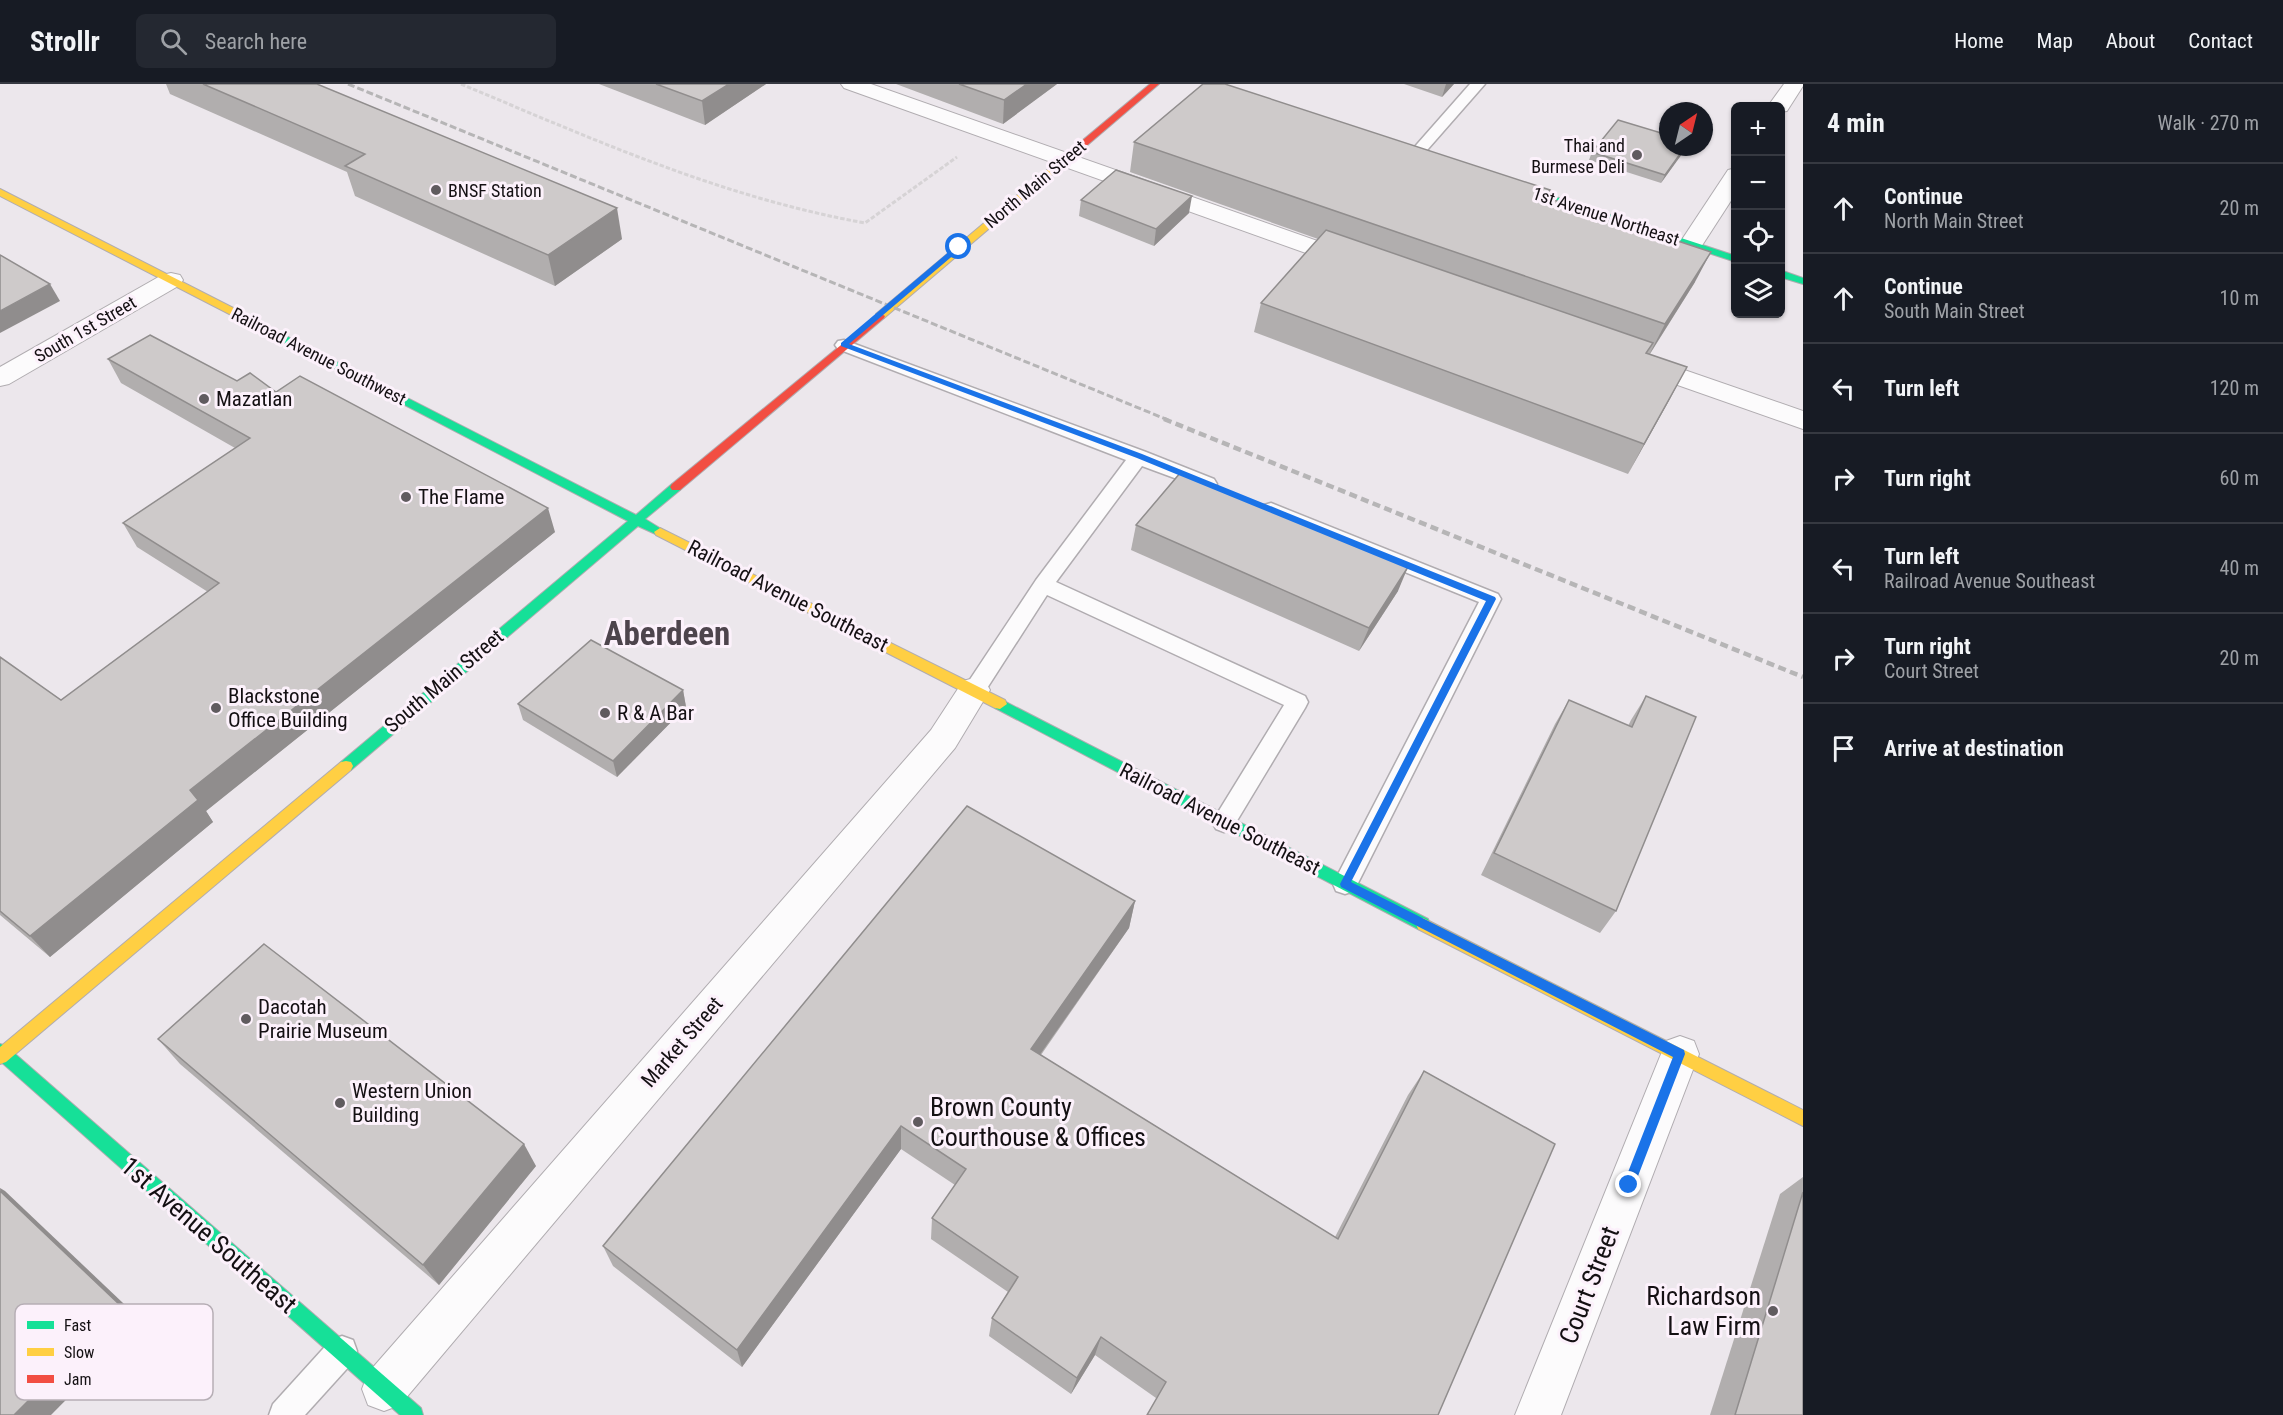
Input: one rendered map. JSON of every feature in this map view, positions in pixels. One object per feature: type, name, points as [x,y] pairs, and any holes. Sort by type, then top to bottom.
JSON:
[{"type":"street","points":[[850,84],[1377,270]]},
{"type":"street","name":"North Main Street","points":[[889,307],[1155,84]]},
{"type":"street","points":[[1782,102],[1794,84]]},
{"type":"street","name":"1st Avenue Northeast","points":[[1493,179],[1731,257]]},
{"type":"street","points":[[1691,244],[1731,183]]},
{"type":"street","name":"Railroad Avenue Southwest","points":[[0,192],[637,520]]},
{"type":"street","points":[[1785,275],[1803,281]]},
{"type":"street","name":"South 1st Street","points":[[0,378],[171,280]]},
{"type":"street","name":"South Main Street","points":[[1,1054],[889,307]]},
{"type":"street","points":[[1624,357],[1803,420]]},
{"type":"street","name":"Railroad Avenue Southeast","points":[[637,520],[974,690],[1224,822],[1803,1118]]},
{"type":"street","name":"Market Street","points":[[384,1389],[943,738],[974,690]]},
{"type":"street","name":"1st Avenue Southeast","points":[[1,1054],[414,1415]]},
{"type":"street","name":"Court Street","points":[[1538,1415],[1680,1054]]},
{"type":"lane","points":[[1416,154],[1478,84]]},
{"type":"lane","points":[[844,345],[1140,456],[1227,492]]},
{"type":"lane","points":[[974,690],[1043,585],[1140,456]]},
{"type":"lane","points":[[1250,501],[1491,599],[1345,884]]},
{"type":"lane","points":[[1043,585],[1297,702],[1224,822]]},
{"type":"lane","points":[[284,1415],[342,1351]]},
{"type":"path","points":[[461,84],[710,184],[824,217],[865,223],[989,133]]},
{"type":"building","points":[[203,84],[317,84],[617,208],[548,255],[345,166],[365,154]]},
{"type":"building","points":[[656,84],[729,84],[702,101]]},
{"type":"building","points":[[959,84],[1027,84],[1004,100]]},
{"type":"building","points":[[1203,84],[1225,84],[1550,190],[1545,197],[1711,252],[1665,324],[1134,142]]},
{"type":"building","name":"Thai and Burmese Deli","points":[[1618,120],[1659,132],[1659,156],[1679,156],[1665,175],[1592,152]]},
{"type":"building","points":[[1116,170],[1192,196],[1156,229],[1081,200]]},
{"type":"building","points":[[1326,230],[1653,343],[1646,353],[1687,367],[1644,444],[1261,303]]},
{"type":"building","points":[[0,255],[50,284],[0,311]]},
{"type":"building","name":"Blackstone Office Building","points":[[150,335],[237,381],[250,373],[276,392],[300,376],[548,508],[190,790],[198,800],[30,936],[0,911],[0,657],[61,700],[219,583],[123,523],[250,438],[108,359]]},
{"type":"building","points":[[1181,472],[1408,567],[1369,628],[1136,525]]},
{"type":"building","name":"R & A Bar","points":[[591,640],[683,690],[613,761],[518,704]]},
{"type":"building","points":[[1646,696],[1696,717],[1616,911],[1494,853],[1569,700],[1632,727]]},
{"type":"building","name":"Brown County Courthouse & Offices","points":[[967,806],[1135,901],[1031,1049],[1338,1239],[1424,1071],[1555,1144],[1438,1415],[1147,1415],[1166,1382],[1101,1337],[1077,1378],[992,1318],[1018,1277],[932,1218],[966,1169],[901,1126],[737,1350],[603,1246]]},
{"type":"building","name":"Western Union Building","points":[[264,944],[524,1144],[423,1265],[158,1039]]},
{"type":"building","points":[[0,1191],[119,1304],[15,1304],[15,1400],[29,1400],[14,1415],[0,1415]]},
{"type":"building","points":[[1803,1192],[1803,1415],[1735,1415]]},
{"type":"railway","points":[[348,84],[1168,420]]},
{"type":"railway","points":[[1164,419],[1803,677]]},
{"type":"traffic: fast","points":[[1504,183],[1731,257]]},
{"type":"traffic: fast","points":[[1785,275],[1803,281]]},
{"type":"traffic: fast","points":[[245,318],[660,532]]},
{"type":"traffic: fast","points":[[346,766],[676,487]]},
{"type":"traffic: fast","points":[[1000,704],[1423,924]]},
{"type":"traffic: fast","points":[[0,1051],[414,1415]]},
{"type":"traffic: slow","points":[[880,316],[1068,157]]},
{"type":"traffic: slow","points":[[0,192],[245,318]]},
{"type":"traffic: slow","points":[[660,532],[1000,704]]},
{"type":"traffic: slow","points":[[0,1057],[346,766]]},
{"type":"traffic: slow","points":[[1423,924],[1803,1118]]},
{"type":"traffic: jam","points":[[1068,157],[1155,84]]},
{"type":"traffic: jam","points":[[676,487],[880,316]]},
{"type":"place","name":"Thai and Burmese Deli","points":[[1637,155]]},
{"type":"place","name":"BNSF Station","points":[[436,190]]},
{"type":"place","name":"Mazatlan","points":[[204,399]]},
{"type":"place","name":"The Flame","points":[[406,497]]},
{"type":"place","name":"Blackstone Office Building","points":[[216,708]]},
{"type":"place","name":"R & A Bar","points":[[605,713]]},
{"type":"place","name":"Dacotah Prairie Museum","points":[[246,1019]]},
{"type":"place","name":"Western Union Building","points":[[340,1103]]},
{"type":"place","name":"Brown County Courthouse & Offices","points":[[918,1122]]},
{"type":"place","name":"Richardson Law Firm","points":[[1773,1311]]},
{"type":"district","name":"Aberdeen","points":[[667,633]]},
{"type":"route","points":[[959,247],[844,345],[1140,456],[1491,599],[1345,884],[1680,1054],[1629,1185]]}]
